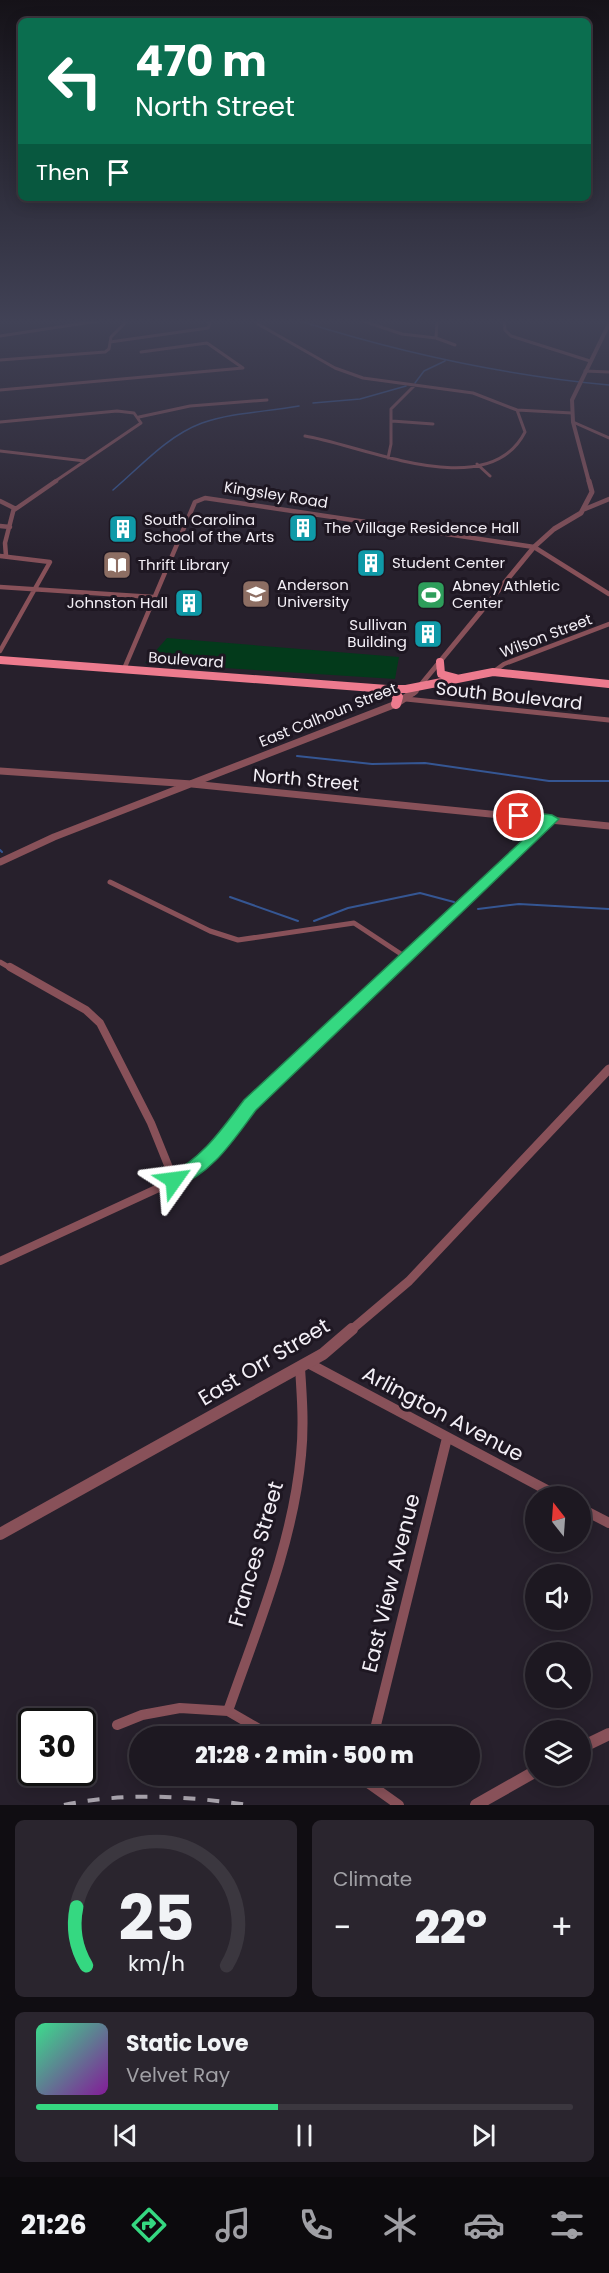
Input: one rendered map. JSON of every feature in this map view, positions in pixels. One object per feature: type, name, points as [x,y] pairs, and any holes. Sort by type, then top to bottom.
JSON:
[{"type":"main road","name":"Boulevard","points":[[0,660],[389,689],[420,687],[493,672],[609,684]]},
{"type":"main road","points":[[440,662],[439,671],[443,676],[463,678]]},
{"type":"main road","points":[[389,689],[398,697],[396,704]]},
{"type":"street","points":[[0,422],[117,411],[134,413],[140,417],[200,405]]},
{"type":"street","points":[[388,458],[394,405]]},
{"type":"street","points":[[505,405],[517,410],[572,413]]},
{"type":"street","points":[[572,405],[573,422],[592,492],[585,509]]},
{"type":"street","points":[[305,436],[331,440],[404,464],[428,466],[477,464],[508,454],[524,440],[524,423],[517,410]]},
{"type":"street","points":[[14,510],[141,423],[140,417]]},
{"type":"street","points":[[392,421],[433,424]]},
{"type":"street","points":[[573,422],[609,438]]},
{"type":"street","points":[[0,451],[86,461]]},
{"type":"street","points":[[477,464],[490,476]]},
{"type":"street","name":"Kingsley Road","points":[[124,669],[195,502],[205,498],[534,547]]},
{"type":"street","points":[[585,509],[609,499]]},
{"type":"street","points":[[0,501],[8,503],[14,510],[14,521],[3,538],[2,549],[6,556]]},
{"type":"street","name":"East Calhoun Street","points":[[0,862],[47,840],[406,699],[420,687],[534,547],[554,529],[585,509]]},
{"type":"street","points":[[0,526],[10,527]]},
{"type":"street","points":[[534,547],[609,594]]},
{"type":"street","points":[[0,555],[50,562],[0,651]]},
{"type":"street","points":[[0,587],[153,597]]},
{"type":"street","name":"Wilson Street","points":[[493,672],[504,664],[609,624]]},
{"type":"street","name":"South Boulevard","points":[[406,699],[609,720]]},
{"type":"street","name":"North Street","points":[[0,771],[192,784],[609,826]]},
{"type":"street","points":[[0,1261],[189,1174],[211,1155],[250,1105],[552,819]]},
{"type":"street","points":[[110,882],[223,937],[253,939],[354,923],[407,958]]},
{"type":"street","points":[[0,962],[86,1010],[100,1023],[152,1123],[174,1180]]},
{"type":"street","name":"East Orr Street","points":[[0,1534],[304,1366],[384,1305],[609,1069]]},
{"type":"street","name":"Arlington Avenue","points":[[304,1366],[539,1486]]},
{"type":"street","name":"Frances Street","points":[[228,1711],[284,1544],[298,1483],[305,1404],[304,1366]]},
{"type":"street","name":"East View Avenue","points":[[376,1726],[447,1438]]},
{"type":"street","points":[[591,1514],[609,1523]]},
{"type":"street","points":[[117,1725],[142,1715],[180,1708],[228,1711],[254,1726]]},
{"type":"street","points":[[591,1743],[609,1734]]},
{"type":"street","points":[[476,1805],[525,1777]]},
{"type":"street","points":[[373,1786],[399,1805]]},
{"type":"green space","points":[[167,638],[399,657],[395,679],[145,663]]},
{"type":"waterway","points":[[113,490],[155,452],[177,436],[202,423],[299,406]]},
{"type":"waterway","points":[[297,756],[372,764],[425,763],[549,781],[609,781]]},
{"type":"waterway","points":[[314,921],[348,908],[420,893],[454,902]]},
{"type":"waterway","points":[[230,897],[298,921]]},
{"type":"waterway","points":[[478,909],[519,904],[609,909]]},
{"type":"railway","points":[[64,1805],[133,1797],[202,1799],[248,1805]]},
{"type":"place","name":"The Village Residence Hall","points":[[303,528]]},
{"type":"place","name":"South Carolina School of the Arts","points":[[123,529]]},
{"type":"place","name":"Student Center","points":[[371,563]]},
{"type":"place","name":"Thrift Library","points":[[117,565]]},
{"type":"place","name":"Anderson University","points":[[256,594]]},
{"type":"place","name":"Abney Athletic Center","points":[[431,595]]},
{"type":"place","name":"Johnston Hall","points":[[189,603]]},
{"type":"place","name":"Sullivan Building","points":[[428,634]]},
{"type":"route","points":[[174,1180],[189,1174],[211,1155],[250,1105],[552,819],[519,816]]}]
